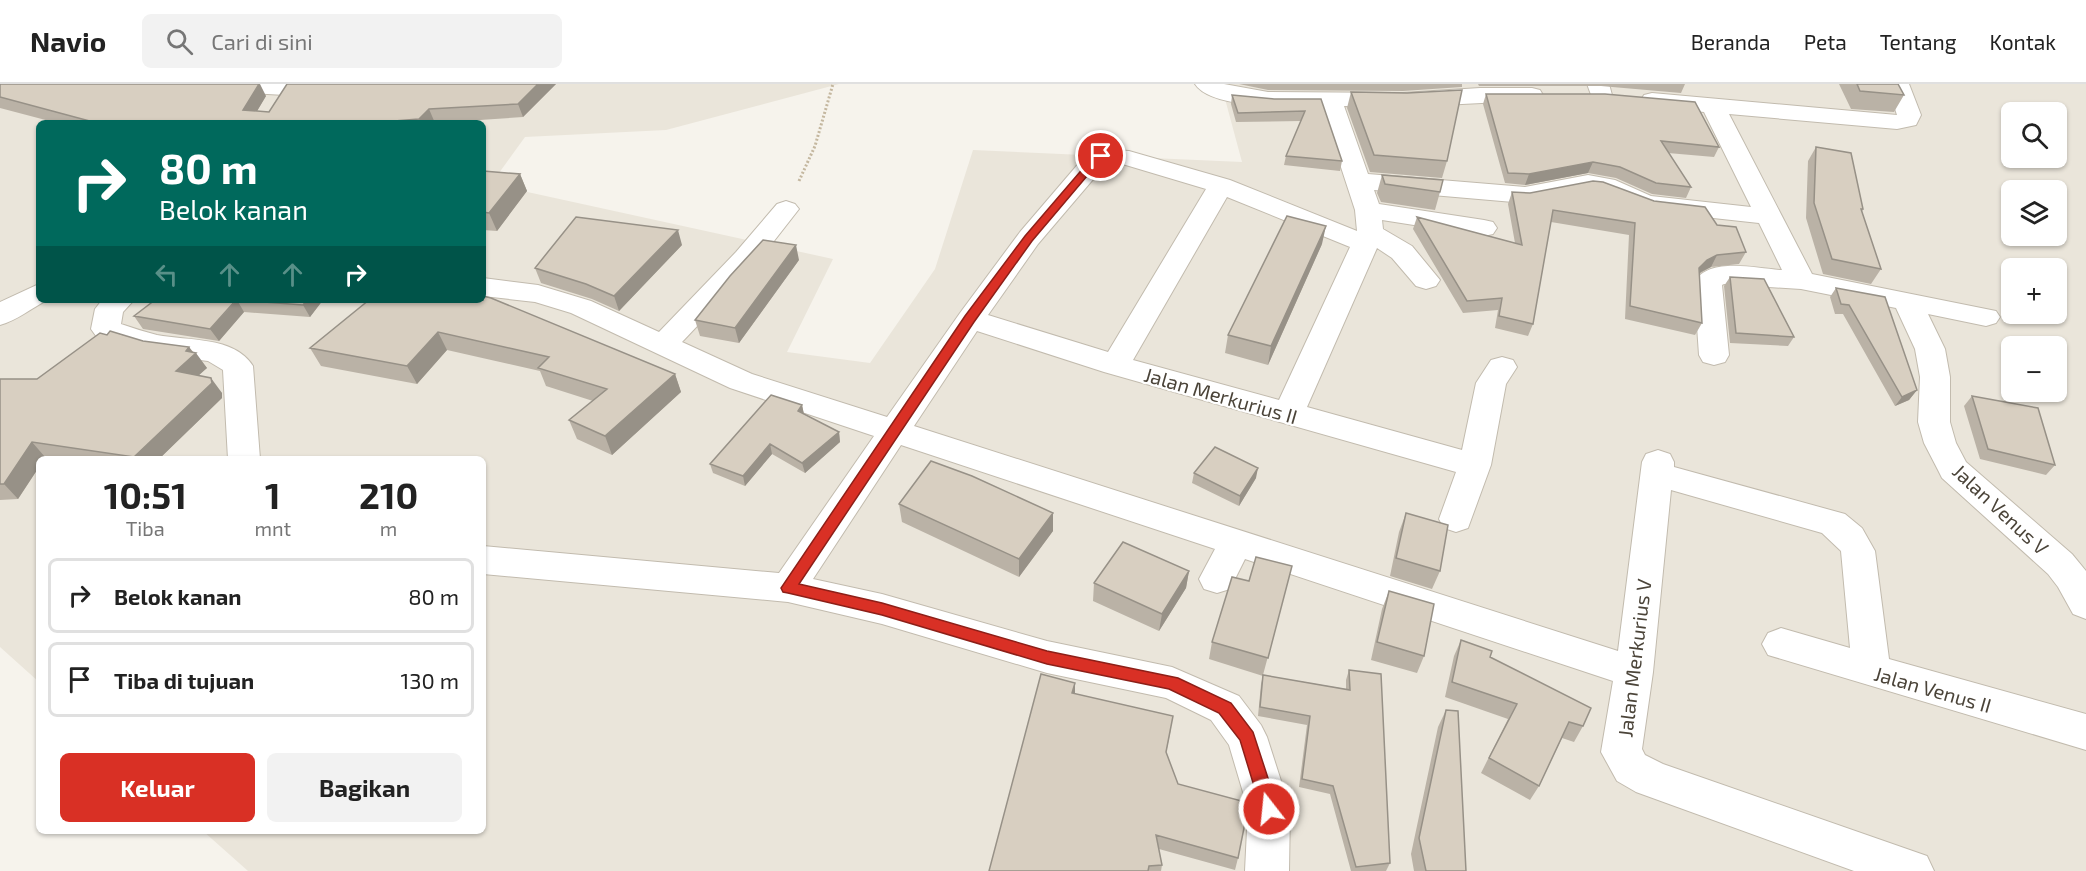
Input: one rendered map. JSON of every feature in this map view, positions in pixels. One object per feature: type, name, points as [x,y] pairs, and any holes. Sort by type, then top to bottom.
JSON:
[{"type":"street","points":[[214,84],[282,93]]},
{"type":"street","points":[[1206,84],[1222,92],[1268,99],[1403,100],[1480,95],[1599,94],[1897,122],[1908,120],[1909,115],[1898,84]]},
{"type":"street","points":[[1288,414],[1367,229],[1358,181],[1330,99]]},
{"type":"street","points":[[1713,106],[1801,280]]},
{"type":"street","points":[[788,588],[970,319],[1029,238],[1094,161],[1101,156],[1120,156],[1367,229],[1402,252],[1426,280]]},
{"type":"street","points":[[1358,181],[1525,195],[1541,194],[1577,182],[1591,183],[1614,187],[1651,204],[1769,216]]},
{"type":"street","points":[[1115,365],[1221,185]]},
{"type":"street","points":[[663,345],[746,258],[786,209]]},
{"type":"street","points":[[1367,229],[1484,228]]},
{"type":"street","points":[[1714,355],[1708,282],[1719,275],[1801,280],[1986,317]]},
{"type":"street","points":[[486,287],[538,294],[581,307],[741,381],[1634,672]]},
{"type":"street","points":[[0,316],[13,306],[36,294]]},
{"type":"street","points":[[116,303],[109,309],[106,329],[153,344],[215,352],[238,366],[244,456]]},
{"type":"street","name":"Jalan Venus V","points":[[1908,303],[1930,349],[1935,377],[1934,422],[1940,443],[1954,470],[2060,564],[2071,577],[2086,604]]},
{"type":"street","name":"Jalan Merkurius II","points":[[970,319],[1115,365],[1475,465]]},
{"type":"street","points":[[1456,519],[1475,465],[1491,383],[1502,368]]},
{"type":"street","name":"Jalan Merkurius V","points":[[1871,671],[1858,551],[1850,537],[1833,523],[1657,468],[1634,672],[1622,752],[1631,768],[1651,778],[1912,871]]},
{"type":"street","points":[[1217,579],[1237,542]]},
{"type":"street","points":[[486,560],[788,588],[882,609],[1047,657],[1172,683],[1225,708],[1247,737],[1269,809],[1267,871]]},
{"type":"street","name":"Jalan Venus II","points":[[1781,644],[2086,732]]},
{"type":"path","points":[[786,209],[815,146],[833,84]]},
{"type":"shaded area","points":[[0,84],[839,84],[666,130],[525,137],[491,184],[833,259],[787,352],[870,363],[935,269],[973,150],[1242,162],[1221,84],[2086,84],[2086,871],[248,871],[206,834],[486,834],[486,456],[36,456],[36,679],[0,647]]},
{"type":"building","points":[[0,84],[259,84],[243,110],[269,112],[287,84],[538,84],[518,104],[429,109],[419,119],[406,120],[86,120],[0,97]]},
{"type":"building","points":[[1857,84],[1898,84],[1904,95],[1860,91]]},
{"type":"building","points":[[1462,90],[1447,161],[1374,155],[1351,92],[1407,93]]},
{"type":"building","points":[[1486,94],[1605,94],[1695,102],[1719,147],[1661,141],[1691,187],[1656,183],[1620,167],[1593,162],[1529,174],[1508,173]]},
{"type":"building","points":[[1232,95],[1274,99],[1321,99],[1342,161],[1286,156],[1305,111],[1238,113]]},
{"type":"building","points":[[1816,147],[1851,153],[1863,209],[1861,209],[1881,269],[1832,259],[1814,203]]},
{"type":"building","points":[[486,171],[520,174],[489,213],[486,212]]},
{"type":"building","points":[[1382,175],[1443,180],[1440,192],[1385,184]]},
{"type":"building","points":[[1593,181],[1603,182],[1654,201],[1705,207],[1717,225],[1736,227],[1746,252],[1717,255],[1707,260],[1699,268],[1702,323],[1630,306],[1635,223],[1553,210],[1533,324],[1499,316],[1502,298],[1467,301],[1417,217],[1522,245],[1512,192],[1530,193]]},
{"type":"building","points":[[1287,216],[1326,226],[1271,346],[1228,335]]},
{"type":"building","points":[[576,217],[678,230],[614,296],[586,284],[535,268]]},
{"type":"building","points":[[763,240],[796,245],[735,328],[695,320],[730,276]]},
{"type":"building","points":[[1730,277],[1764,279],[1794,337],[1736,333]]},
{"type":"building","points":[[1836,288],[1885,297],[1917,390],[1902,397],[1849,305],[1841,304]]},
{"type":"building","points":[[486,297],[675,374],[605,436],[569,420],[607,389],[538,368],[549,357],[438,332],[407,366],[310,348],[365,303],[486,303]]},
{"type":"building","points":[[151,303],[233,303],[210,329],[134,316]]},
{"type":"building","points":[[277,303],[305,303],[303,305]]},
{"type":"building","points":[[110,331],[143,341],[189,347],[186,351],[196,353],[176,371],[211,378],[212,383],[135,456],[32,442],[4,484],[0,484],[0,379],[37,379],[100,333],[107,335]]},
{"type":"building","points":[[771,395],[802,405],[798,411],[839,432],[802,463],[770,444],[743,476],[710,464]]},
{"type":"building","points":[[1972,396],[2038,408],[2055,465],[1988,449]]},
{"type":"building","points":[[1215,447],[1258,468],[1240,496],[1194,473]]},
{"type":"building","points":[[931,461],[972,476],[1053,513],[1019,559],[899,504]]},
{"type":"building","points":[[1406,513],[1448,525],[1440,571],[1396,558]]},
{"type":"building","points":[[1123,542],[1189,571],[1162,614],[1094,583]]},
{"type":"building","points":[[1256,557],[1292,566],[1268,658],[1212,642],[1232,577],[1249,581]]},
{"type":"building","points":[[1389,591],[1434,604],[1424,656],[1377,642]]},
{"type":"building","points":[[1461,640],[1492,651],[1490,657],[1591,708],[1583,726],[1569,722],[1539,786],[1489,758],[1517,704],[1452,682]]},
{"type":"building","points":[[1349,670],[1381,674],[1390,863],[1356,867],[1333,786],[1302,779],[1310,716],[1260,707],[1263,675],[1350,690]]},
{"type":"building","points":[[1041,674],[1075,683],[1072,693],[1173,716],[1166,752],[1178,784],[1249,803],[1238,858],[1156,835],[1162,865],[1149,866],[1148,871],[989,871]]},
{"type":"building","points":[[1446,710],[1458,711],[1466,871],[1426,871],[1419,838]]},
{"type":"route","points":[[1101,156],[1094,161],[1029,238],[970,319],[788,588],[882,609],[1047,657],[1172,683],[1225,708],[1247,737],[1269,809]]}]
